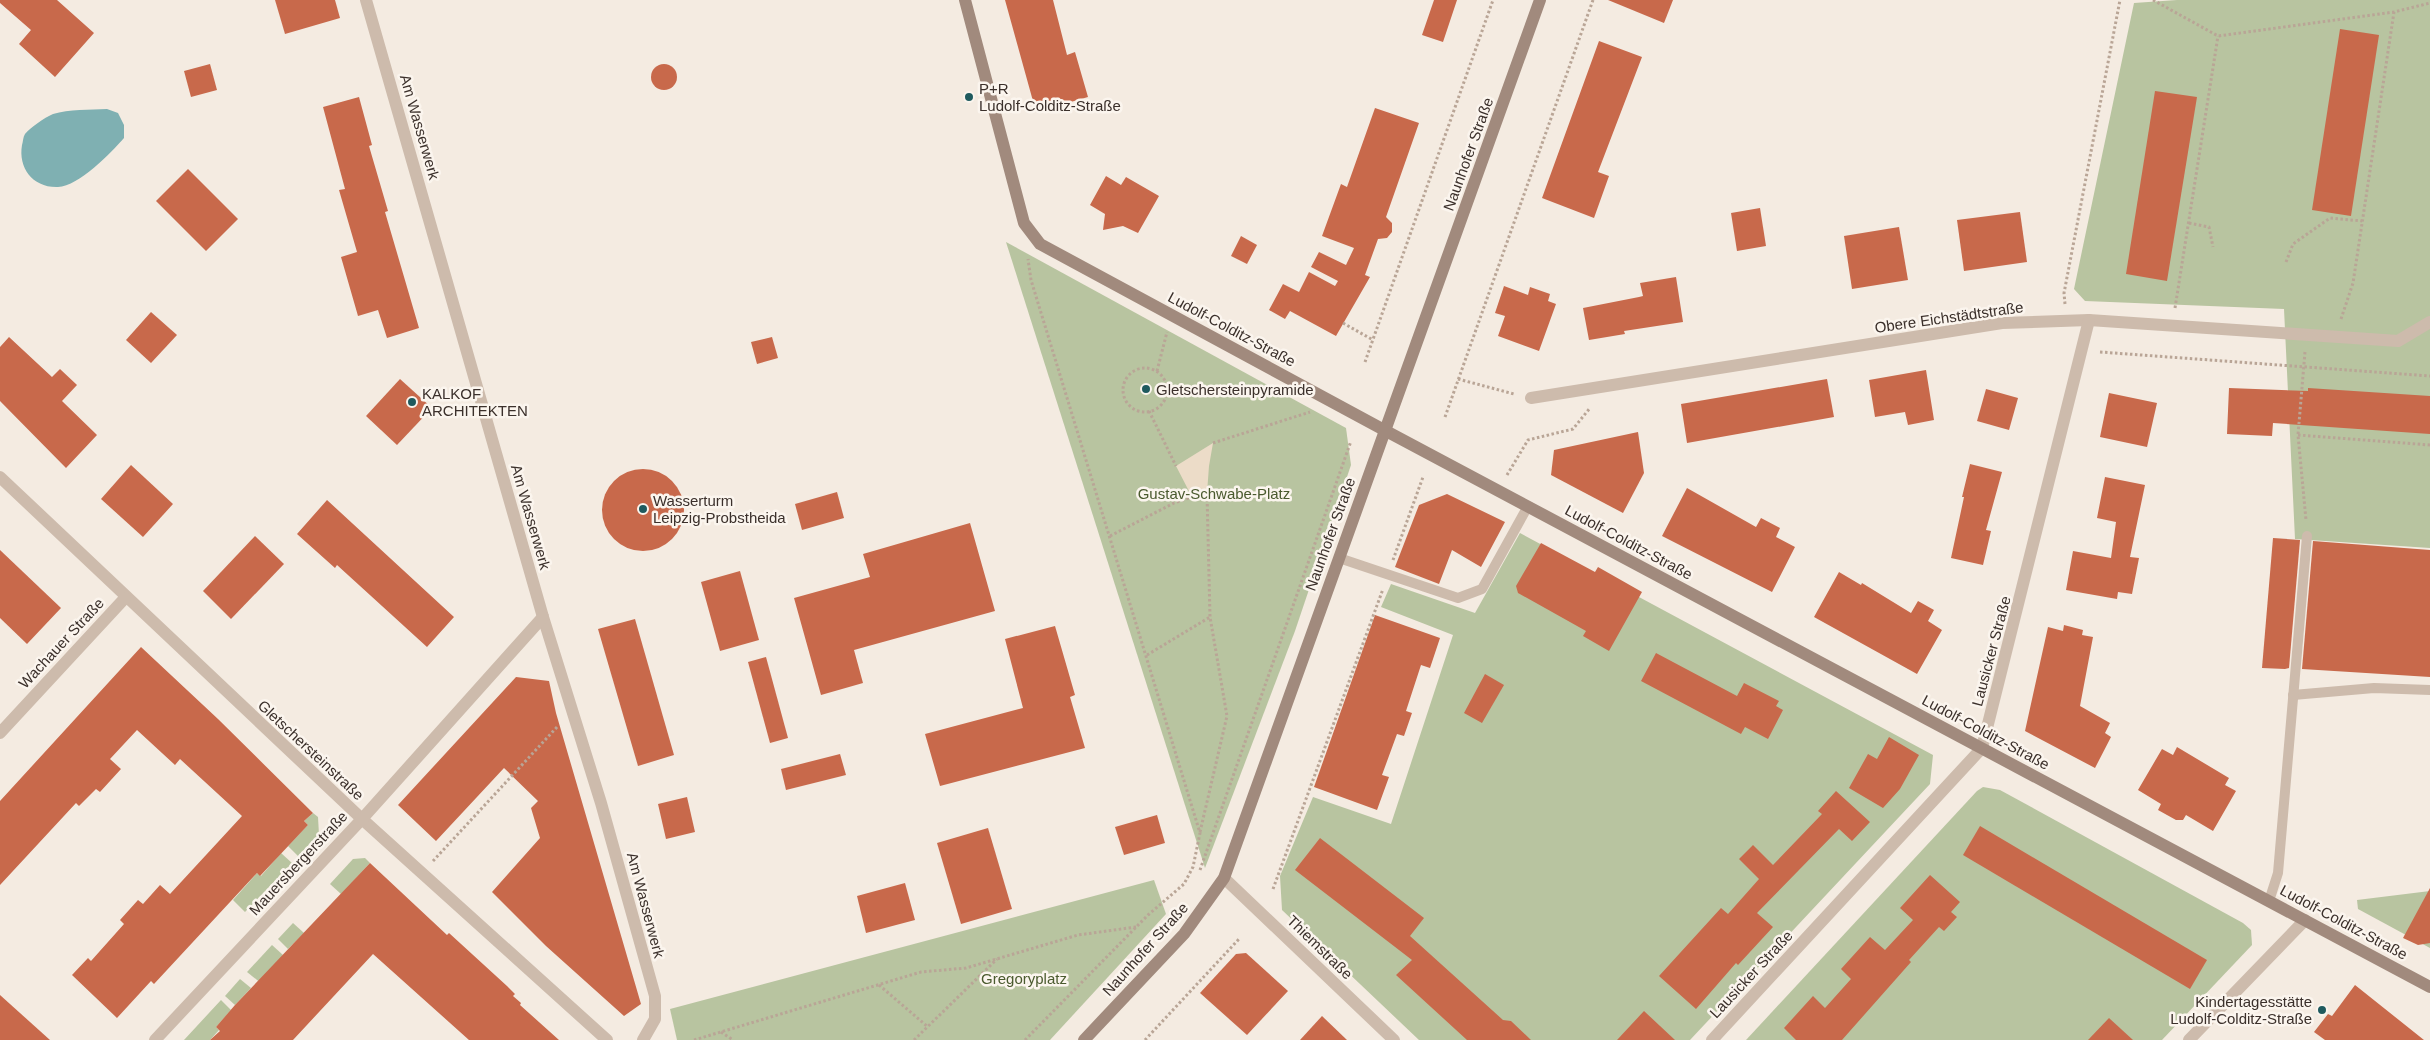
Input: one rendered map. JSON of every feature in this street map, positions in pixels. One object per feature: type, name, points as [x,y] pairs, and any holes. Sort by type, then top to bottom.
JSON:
[{"type":"street","name":"Am Wasserwerk","points":[[366,0],[543,617],[601,803],[654,996],[655,1019],[643,1040]]},
{"type":"street","name":"Ludolf-Colditz-Straße","points":[[965,0],[1024,223],[1040,244],[2430,987]]},
{"type":"street","name":"Naunhofer Straße","points":[[1084,1040],[1184,934],[1224,878],[1540,0]]},
{"type":"street","name":"Obere Eichstädtstraße","points":[[1531,398],[2002,323],[2089,320],[2398,341],[2430,322]]},
{"type":"street","name":"Lausicker Straße","points":[[1712,1040],[1982,748],[2089,320]]},
{"type":"street","name":"Gletschersteinstraße","points":[[0,477],[125,598],[362,820],[607,1040]]},
{"type":"street","name":"Wachauer Straße","points":[[0,733],[125,598]]},
{"type":"street","name":"Mauersbergerstraße","points":[[155,1040],[362,820],[543,617]]},
{"type":"street","name":"Thiemstraße","points":[[1224,878],[1394,1040]]},
{"type":"street","points":[[2189,1040],[2305,920]]},
{"type":"lane","points":[[1339,558],[1458,598],[1482,590],[1528,506]]},
{"type":"lane","points":[[2269,901],[2278,872],[2307,536]]},
{"type":"lane","points":[[2293,695],[2374,688],[2430,690]]},
{"type":"path","points":[[1365,362],[1493,0]]},
{"type":"path","points":[[1445,417],[1593,0]]},
{"type":"path","points":[[2067,320],[2064,293],[2120,0]]},
{"type":"path","points":[[2153,0],[2218,36],[2394,12],[2430,3]]},
{"type":"path","points":[[2336,337],[2353,283],[2394,12]]},
{"type":"path","points":[[2172,326],[2218,36]]},
{"type":"path","points":[[2286,262],[2293,244],[2330,218],[2362,221]]},
{"type":"path","points":[[1024,223],[1031,280],[1200,832]]},
{"type":"path","points":[[2189,223],[2210,227],[2213,247]]},
{"type":"path","points":[[1157,371],[1171,315]]},
{"type":"path","points":[[1343,323],[1373,340]]},
{"type":"path","points":[[2082,350],[2430,376]]},
{"type":"path","points":[[2303,366],[2298,435],[2307,536]]},
{"type":"path","points":[[1142,368],[1157,371],[1165,381],[1165,397],[1156,408],[1149,411],[1134,409],[1128,404],[1125,397],[1124,386],[1129,375],[1135,370],[1142,368]]},
{"type":"path","points":[[1458,379],[1531,398]]},
{"type":"path","points":[[1498,490],[1528,440],[1573,429],[1610,386]]},
{"type":"path","points":[[1214,443],[1337,403]]},
{"type":"path","points":[[1149,411],[1176,466]]},
{"type":"path","points":[[2298,435],[2430,445]]},
{"type":"path","points":[[1200,870],[1351,441]]},
{"type":"path","points":[[1273,889],[1423,477]]},
{"type":"path","points":[[1025,1040],[1136,927],[1184,884],[1193,867],[1227,716],[1210,617],[1207,493]]},
{"type":"path","points":[[1110,536],[1174,503],[1192,497]]},
{"type":"path","points":[[1147,656],[1210,617]]},
{"type":"path","points":[[422,872],[572,711]]},
{"type":"path","points":[[694,1040],[921,972],[966,968],[1078,936],[1136,927]]},
{"type":"path","points":[[1145,1040],[1239,939]]},
{"type":"path","points":[[914,1040],[998,959]]},
{"type":"path","points":[[879,985],[928,1027]]},
{"type":"path","points":[[721,1032],[733,1040]]},
{"type":"green space","points":[[2177,0],[2430,0],[2430,548],[2295,539],[2284,309],[2085,301],[2074,289],[2134,3]]},
{"type":"green space","name":"Gustav-Schwabe-Platz","points":[[1006,242],[1346,428],[1351,465],[1295,631],[1205,868]]},
{"type":"green space","points":[[1520,533],[1933,755],[1930,784],[1690,1040],[1419,1040],[1282,910],[1280,876],[1313,797],[1391,824],[1453,635],[1381,607],[1391,584],[1475,613]]},
{"type":"green space","points":[[1983,787],[2000,790],[2243,923],[2251,930],[2252,945],[2162,1040],[1746,1040],[1977,791]]},
{"type":"green space","points":[[313,813],[318,817],[319,835],[298,856],[288,846],[308,825],[304,821]]},
{"type":"green space","points":[[281,853],[292,863],[245,912],[233,900],[257,873],[261,876]]},
{"type":"green space","points":[[365,858],[370,863],[341,894],[330,884],[353,859]]},
{"type":"green space","name":"Gregoryplatz","points":[[1154,880],[1166,914],[1050,1040],[677,1040],[670,1009]]},
{"type":"green space","points":[[2430,891],[2430,948],[2358,909],[2357,900]]},
{"type":"green space","points":[[293,923],[304,933],[288,949],[278,939]]},
{"type":"green space","points":[[272,945],[283,955],[262,984],[247,972]]},
{"type":"green space","points":[[240,979],[251,988],[235,1005],[225,996]]},
{"type":"green space","points":[[221,1000],[231,1010],[216,1027],[219,1030],[210,1040],[184,1040]]},
{"type":"shaded area","points":[[1213,443],[1207,493],[1192,497],[1176,466]]},
{"type":"water","points":[[107,109],[118,113],[124,125],[124,138],[94,168],[75,181],[58,187],[41,184],[29,175],[22,161],[21,153],[25,134],[31,128],[59,112]]},
{"type":"building","points":[[0,0],[57,0],[94,33],[55,77],[19,44],[31,30],[0,3]]},
{"type":"building","points":[[275,0],[335,0],[340,18],[285,34]]},
{"type":"building","points":[[1005,0],[1053,0],[1067,55],[1075,52],[1088,97],[1036,112]]},
{"type":"building","points":[[1434,0],[1457,0],[1443,42],[1422,35]]},
{"type":"building","points":[[1608,0],[1673,0],[1664,23]]},
{"type":"building","points":[[2340,29],[2379,35],[2351,216],[2312,210]]},
{"type":"building","points":[[1599,41],[1642,57],[1598,172],[1609,176],[1594,218],[1542,198]]},
{"type":"building","points":[[210,64],[217,90],[191,97],[184,71]]},
{"type":"building","points":[[664,64],[673,68],[677,77],[673,86],[664,90],[655,86],[651,77],[655,68]]},
{"type":"building","points":[[2155,91],[2197,97],[2167,281],[2126,274]]},
{"type":"building","points":[[359,97],[372,145],[369,146],[388,211],[385,212],[419,328],[387,338],[378,310],[358,316],[341,257],[357,252],[339,190],[345,189],[323,107]]},
{"type":"building","points":[[1375,108],[1419,123],[1386,217],[1392,223],[1392,232],[1387,238],[1378,239],[1365,275],[1370,277],[1336,336],[1290,311],[1285,319],[1269,310],[1283,284],[1299,292],[1309,272],[1335,286],[1338,281],[1311,267],[1319,252],[1346,265],[1354,248],[1322,236],[1341,184],[1347,187]]},
{"type":"building","points":[[188,169],[238,219],[206,251],[156,201]]},
{"type":"building","points":[[1106,176],[1121,185],[1126,177],[1159,196],[1138,233],[1123,226],[1103,230],[1105,214],[1090,205]]},
{"type":"building","points":[[1760,208],[1766,246],[1737,251],[1731,213]]},
{"type":"building","points":[[2020,212],[2027,262],[1964,271],[1957,220]]},
{"type":"building","points":[[1899,227],[1908,280],[1852,289],[1844,236]]},
{"type":"building","points":[[1241,236],[1257,245],[1247,264],[1231,256]]},
{"type":"building","points":[[1676,277],[1683,322],[1624,331],[1625,334],[1589,340],[1583,308],[1643,296],[1640,283]]},
{"type":"building","points":[[1504,286],[1528,295],[1530,287],[1550,294],[1548,301],[1556,304],[1539,351],[1498,336],[1505,316],[1495,313]]},
{"type":"building","points":[[151,312],[177,335],[151,363],[126,340]]},
{"type":"building","points":[[9,337],[52,377],[60,369],[77,385],[62,401],[97,435],[66,468],[0,401],[0,347]]},
{"type":"building","points":[[772,337],[778,358],[757,364],[751,342]]},
{"type":"building","points":[[1926,370],[1934,420],[1908,425],[1905,412],[1875,417],[1869,380]]},
{"type":"building","points":[[400,379],[432,408],[397,445],[366,416]]},
{"type":"building","points":[[1827,379],[1834,417],[1687,443],[1681,404]]},
{"type":"building","points":[[2229,388],[2308,391],[2308,388],[2430,396],[2430,434],[2273,423],[2272,436],[2227,434]]},
{"type":"building","points":[[1986,389],[2018,398],[2009,430],[1977,421]]},
{"type":"building","points":[[2109,393],[2157,403],[2147,447],[2100,437]]},
{"type":"building","points":[[1638,432],[1644,473],[1623,513],[1551,475],[1554,450]]},
{"type":"building","points":[[1970,464],[2002,472],[1986,530],[1991,531],[1983,565],[1951,558]]},
{"type":"building","points":[[131,465],[173,504],[143,537],[101,499]]},
{"type":"building","name":"Wasserturm Leipzig-Probstheida","points":[[643,469],[659,472],[672,481],[681,494],[684,510],[681,526],[672,539],[659,548],[643,551],[627,548],[614,539],[605,526],[602,510],[605,494],[614,481],[627,472]]},
{"type":"building","points":[[2105,477],[2145,485],[2130,557],[2139,558],[2132,594],[2118,592],[2117,599],[2066,590],[2073,551],[2111,558],[2116,522],[2097,518]]},
{"type":"building","points":[[1687,488],[1756,527],[1761,518],[1780,528],[1776,537],[1795,547],[1772,592],[1662,536]]},
{"type":"building","points":[[837,492],[844,518],[802,530],[795,504]]},
{"type":"building","points":[[1447,494],[1505,522],[1481,567],[1452,550],[1439,584],[1395,567],[1419,505]]},
{"type":"building","points":[[327,500],[454,617],[427,647],[337,565],[335,568],[297,534]]},
{"type":"building","points":[[970,523],[995,611],[854,650],[863,683],[821,695],[794,598],[870,577],[863,554]]},
{"type":"building","points":[[255,536],[284,564],[231,619],[203,591]]},
{"type":"building","points":[[2273,538],[2300,540],[2289,668],[2285,669],[2262,668]]},
{"type":"building","points":[[2313,541],[2430,550],[2430,677],[2302,669]]},
{"type":"building","points":[[1541,543],[1595,572],[1598,567],[1642,592],[1609,651],[1583,636],[1586,631],[1518,593],[1516,586]]},
{"type":"building","points":[[0,550],[61,608],[27,644],[0,618]]},
{"type":"building","points":[[740,571],[759,640],[720,651],[701,582]]},
{"type":"building","points":[[1839,572],[1861,585],[1862,583],[1911,613],[1918,601],[1934,610],[1928,621],[1942,630],[1917,674],[1814,617]]},
{"type":"building","points":[[1375,615],[1440,638],[1430,668],[1421,665],[1406,711],[1412,713],[1404,736],[1397,734],[1382,775],[1389,777],[1377,810],[1314,787]]},
{"type":"building","points":[[635,619],[674,755],[638,766],[598,629]]},
{"type":"building","points":[[2064,625],[2083,630],[2082,635],[2093,637],[2080,706],[2110,723],[2105,733],[2111,737],[2095,768],[2025,731],[2048,627],[2063,631]]},
{"type":"building","points":[[1055,626],[1075,695],[1070,697],[1085,748],[940,786],[925,734],[1023,708],[1005,639]]},
{"type":"building","points":[[141,647],[218,719],[313,813],[304,821],[308,825],[260,876],[257,873],[154,984],[151,981],[117,1018],[72,975],[88,958],[91,961],[124,924],[120,920],[138,900],[143,904],[160,885],[170,894],[242,816],[180,759],[175,765],[137,730],[110,759],[121,769],[100,792],[96,789],[79,806],[76,803],[0,885],[0,801]]},
{"type":"building","points":[[1656,653],[1737,696],[1744,683],[1779,701],[1776,706],[1783,710],[1768,739],[1745,727],[1741,734],[1641,681]]},
{"type":"building","points":[[766,657],[788,738],[770,743],[748,662]]},
{"type":"building","points":[[1485,674],[1504,685],[1482,723],[1464,713]]},
{"type":"building","points":[[516,677],[549,681],[556,713],[641,1004],[624,1016],[546,946],[492,892],[540,838],[531,808],[538,801],[504,768],[436,841],[398,805]]},
{"type":"building","points":[[1889,737],[1919,755],[1900,789],[1883,808],[1849,788],[1868,754],[1877,759]]},
{"type":"building","points":[[2177,747],[2229,778],[2225,785],[2236,791],[2213,831],[2186,815],[2183,820],[2176,820],[2158,810],[2161,804],[2138,790],[2162,749],[2173,755]]},
{"type":"building","points":[[840,754],[846,775],[786,790],[781,769]]},
{"type":"building","points":[[1836,791],[1870,822],[1852,841],[1839,829],[1757,913],[1773,927],[1738,965],[1736,963],[1696,1009],[1659,976],[1721,908],[1728,914],[1759,879],[1739,859],[1753,845],[1773,865],[1822,814],[1818,811]]},
{"type":"building","points":[[687,797],[695,832],[666,839],[658,804]]},
{"type":"building","points":[[1157,815],[1165,843],[1124,855],[1115,827]]},
{"type":"building","points":[[1980,826],[2207,960],[2190,989],[1963,855]]},
{"type":"building","points":[[988,828],[1012,909],[961,924],[937,843]]},
{"type":"building","points":[[1320,838],[1424,918],[1410,936],[1503,1020],[1511,1021],[1531,1040],[1467,1040],[1396,975],[1412,960],[1295,870]]},
{"type":"building","points":[[370,863],[447,935],[449,933],[507,986],[515,994],[513,996],[521,1003],[520,1005],[559,1040],[469,1040],[373,954],[293,1040],[210,1040],[220,1031],[216,1027],[235,1005]]},
{"type":"building","points":[[1930,875],[1960,902],[1951,912],[1957,917],[1944,931],[1939,927],[1909,960],[1911,962],[1842,1040],[1796,1040],[1784,1028],[1813,996],[1825,1008],[1851,979],[1841,969],[1870,937],[1885,950],[1913,920],[1900,908]]},
{"type":"building","points":[[905,883],[915,920],[866,933],[857,896]]},
{"type":"building","points":[[2430,888],[2430,943],[2418,945],[2403,938]]},
{"type":"building","points":[[1246,953],[1288,991],[1247,1035],[1200,993],[1236,954]]},
{"type":"building","points":[[2355,985],[2424,1040],[2325,1040],[2314,1032],[2328,1014],[2332,1016]]},
{"type":"building","points":[[0,995],[50,1040],[0,1040]]},
{"type":"building","points":[[1644,1011],[1675,1040],[1617,1040]]},
{"type":"building","points":[[1322,1016],[1347,1040],[1300,1040]]},
{"type":"building","points":[[2109,1018],[2133,1040],[2088,1040]]},
{"type":"place","name":"P+R Ludolf-Colditz-Straße","points":[[969,97]]},
{"type":"place","name":"Gletschersteinpyramide","points":[[1146,389]]},
{"type":"place","name":"KALKOF ARCHITEKTEN","points":[[412,402]]},
{"type":"place","name":"Wasserturm Leipzig-Probstheida","points":[[643,509]]},
{"type":"place","name":"Kindertagesstätte Ludolf-Colditz-Straße","points":[[2322,1010]]}]
